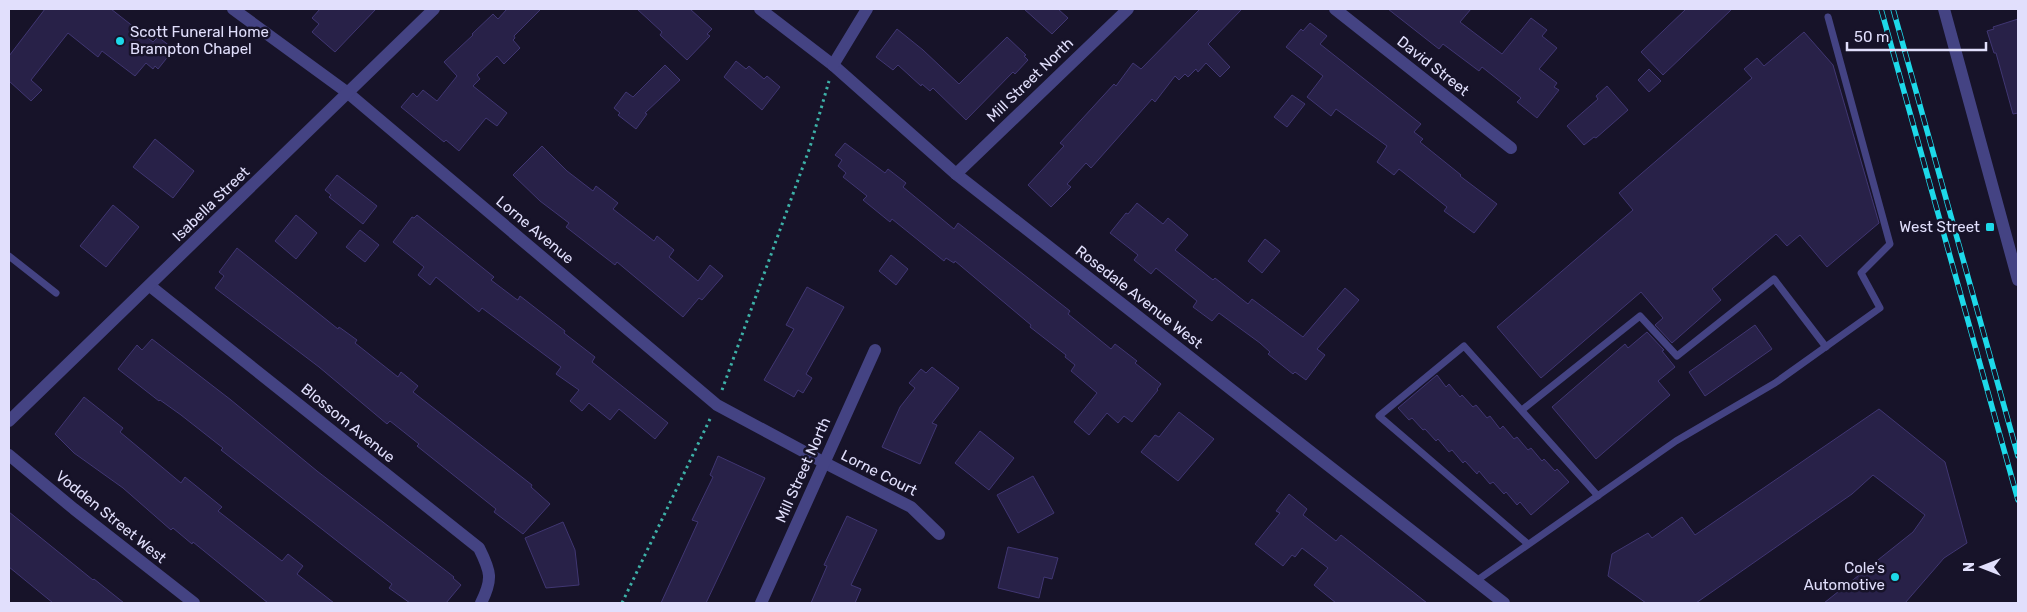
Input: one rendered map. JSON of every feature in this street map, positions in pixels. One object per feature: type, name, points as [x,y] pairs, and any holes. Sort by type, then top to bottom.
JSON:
[{"type":"street","name":"Lorne Avenue","points":[[233,9],[348,93],[717,405],[825,463]]},
{"type":"street","name":"Isabella Street","points":[[9,421],[434,9]]},
{"type":"street","name":"Rosedale Avenue West","points":[[760,9],[833,65],[956,174],[1504,603]]},
{"type":"street","points":[[833,65],[867,9]]},
{"type":"street","name":"Mill Street North","points":[[956,174],[1128,9]]},
{"type":"street","name":"David Street","points":[[1335,9],[1511,148]]},
{"type":"street","points":[[1944,9],[2015,260],[2018,280]]},
{"type":"street","name":"Blossom Avenue","points":[[150,286],[479,548],[488,566],[489,587],[481,603]]},
{"type":"street","name":"Mill Street North","points":[[761,603],[875,350]]},
{"type":"street","name":"Vodden Street West","points":[[9,455],[74,509],[194,603]]},
{"type":"street","name":"Lorne Court","points":[[825,463],[911,506],[939,534]]},
{"type":"lane","points":[[1476,581],[1676,441],[1775,383],[1880,308],[1861,273],[1890,244],[1828,17]]},
{"type":"lane","points":[[9,256],[56,293]]},
{"type":"lane","points":[[1522,410],[1640,316],[1677,356],[1774,279],[1826,347]]},
{"type":"lane","points":[[1528,544],[1379,416],[1464,346],[1598,496]]},
{"type":"path","points":[[722,390],[810,147],[833,65]]},
{"type":"path","points":[[622,603],[712,415]]},
{"type":"building","points":[[45,9],[111,9],[153,42],[158,37],[170,46],[167,51],[170,54],[158,69],[155,66],[153,69],[146,63],[135,76],[102,51],[98,57],[68,33],[31,80],[42,90],[31,101],[9,81],[9,56]]},
{"type":"building","points":[[320,9],[376,9],[335,52],[312,32],[319,24],[312,18]]},
{"type":"building","points":[[507,9],[541,9],[514,36],[513,40],[520,48],[504,64],[497,56],[477,75],[480,79],[473,86],[507,113],[497,126],[486,118],[459,151],[446,140],[444,142],[401,107],[413,93],[417,97],[423,90],[437,101],[457,76],[444,62],[493,14],[498,19]]},
{"type":"building","points":[[637,9],[690,9],[712,29],[707,34],[710,36],[687,60],[660,35],[662,32]]},
{"type":"building","points":[[1024,9],[1058,9],[1068,18],[1052,34]]},
{"type":"building","points":[[1200,9],[1242,9],[1208,44],[1230,67],[1220,77],[1206,63],[1198,72],[1196,69],[1188,77],[1185,74],[1179,80],[1175,76],[1155,102],[1152,99],[1091,168],[1086,163],[1067,184],[1071,187],[1051,207],[1028,185],[1064,146],[1060,143],[1114,84],[1116,86],[1133,63],[1141,69]]},
{"type":"building","points":[[1388,9],[1471,9],[1460,22],[1502,54],[1531,18],[1547,30],[1542,36],[1557,48],[1539,69],[1557,83],[1554,87],[1559,90],[1537,118],[1517,102],[1521,98],[1482,67],[1479,71],[1443,44],[1439,49]]},
{"type":"building","points":[[1686,9],[1732,9],[1663,75],[1641,52]]},
{"type":"building","points":[[2018,19],[2018,113],[2013,114],[1996,53],[1994,53],[1987,31],[1994,29],[1993,27]]},
{"type":"building","points":[[1310,23],[1327,36],[1320,44],[1421,124],[1414,132],[1423,139],[1420,142],[1497,204],[1474,233],[1444,211],[1447,207],[1399,169],[1394,175],[1377,162],[1387,146],[1336,109],[1331,116],[1307,97],[1323,76],[1286,47],[1301,29],[1303,31]]},
{"type":"building","points":[[897,29],[923,50],[959,84],[1007,37],[1026,55],[1024,56],[1028,60],[1015,74],[1013,72],[966,120],[933,88],[930,91],[922,84],[921,86],[898,65],[893,70],[876,57]]},
{"type":"building","points":[[1804,32],[1833,65],[1879,223],[1827,267],[1800,235],[1787,246],[1776,234],[1712,289],[1721,300],[1672,343],[1655,325],[1663,318],[1641,292],[1541,378],[1497,327],[1633,210],[1619,193],[1752,78],[1744,69],[1757,58],[1764,66]]},
{"type":"building","points":[[736,61],[746,69],[749,66],[764,79],[767,76],[780,87],[762,110],[724,77]]},
{"type":"building","points":[[665,65],[680,80],[645,113],[647,114],[636,129],[618,115],[620,113],[614,108],[626,92],[633,97]]},
{"type":"building","points":[[1649,69],[1661,81],[1649,92],[1638,80]]},
{"type":"building","points":[[1607,86],[1628,110],[1596,138],[1594,137],[1584,145],[1567,126],[1598,99],[1596,96]]},
{"type":"building","points":[[1292,95],[1305,104],[1287,127],[1274,117]]},
{"type":"building","points":[[155,139],[194,171],[173,198],[133,167]]},
{"type":"building","points":[[845,143],[885,173],[888,169],[906,183],[903,187],[954,229],[958,223],[1070,311],[1068,314],[1111,349],[1115,344],[1137,361],[1135,363],[1161,384],[1132,422],[1124,416],[1118,423],[1107,413],[1089,435],[1074,422],[1097,393],[1071,371],[1075,365],[1065,357],[1066,355],[1030,327],[1031,325],[955,261],[954,263],[946,258],[944,261],[892,219],[890,222],[863,200],[867,196],[843,177],[846,173],[838,166],[842,160],[835,155]]},
{"type":"building","points":[[542,146],[567,171],[593,191],[596,186],[618,203],[613,209],[654,241],[657,236],[674,250],[669,257],[698,281],[710,265],[723,276],[702,300],[699,298],[683,317],[617,262],[615,265],[566,227],[569,223],[540,201],[513,175]]},
{"type":"building","points":[[337,175],[377,206],[363,224],[329,197],[331,195],[325,190]]},
{"type":"building","points":[[1137,203],[1163,224],[1168,218],[1188,235],[1175,250],[1213,280],[1215,278],[1248,304],[1252,299],[1303,337],[1345,288],[1359,300],[1317,349],[1325,355],[1306,380],[1295,372],[1293,374],[1268,354],[1270,352],[1260,343],[1219,313],[1212,321],[1193,307],[1197,301],[1156,268],[1151,274],[1134,260],[1138,255],[1110,233]]},
{"type":"building","points":[[113,205],[139,227],[106,267],[80,246]]},
{"type":"building","points":[[296,215],[317,233],[296,259],[275,241]]},
{"type":"building","points":[[417,215],[494,277],[491,280],[516,299],[518,300],[520,296],[565,331],[564,333],[595,357],[592,362],[668,423],[655,439],[619,409],[610,420],[589,403],[582,411],[570,401],[579,390],[556,374],[561,367],[482,308],[479,312],[436,277],[430,285],[418,275],[424,267],[393,242],[412,217],[414,218]]},
{"type":"building","points":[[360,230],[379,245],[365,262],[346,247]]},
{"type":"building","points":[[1265,239],[1280,251],[1262,273],[1248,261]]},
{"type":"building","points":[[237,248],[338,329],[339,327],[357,340],[355,343],[398,377],[401,372],[418,386],[413,392],[532,485],[531,487],[550,504],[523,534],[494,512],[496,509],[417,446],[419,444],[390,421],[387,424],[319,367],[215,288],[224,276],[219,272]]},
{"type":"building","points":[[891,255],[908,269],[896,285],[879,271]]},
{"type":"building","points":[[807,287],[844,307],[806,374],[812,378],[803,393],[798,390],[794,397],[764,380],[794,329],[786,325]]},
{"type":"building","points":[[1755,325],[1772,349],[1705,396],[1689,372]]},
{"type":"building","points":[[1647,332],[1664,350],[1662,351],[1675,367],[1658,381],[1670,395],[1596,459],[1552,407],[1625,344],[1628,348]]},
{"type":"building","points":[[152,339],[231,400],[317,471],[454,577],[461,585],[446,603],[410,603],[389,588],[392,584],[221,450],[223,448],[118,369],[137,345],[142,350]]},
{"type":"building","points":[[932,367],[959,388],[932,423],[937,425],[920,464],[882,447],[900,407],[915,388],[909,383],[921,369],[926,373]]},
{"type":"building","points":[[1437,375],[1446,387],[1449,384],[1460,397],[1462,395],[1473,407],[1476,405],[1487,418],[1490,416],[1500,429],[1503,426],[1514,439],[1517,437],[1528,450],[1531,448],[1542,461],[1544,459],[1555,471],[1557,469],[1569,482],[1531,515],[1520,502],[1517,505],[1506,492],[1504,494],[1493,482],[1490,484],[1479,471],[1477,474],[1465,461],[1463,463],[1452,450],[1449,452],[1438,439],[1436,441],[1412,418],[1409,420],[1398,408]]},
{"type":"building","points":[[84,397],[123,428],[120,432],[181,483],[185,477],[222,507],[218,511],[282,561],[288,554],[303,566],[297,574],[334,603],[268,603],[193,542],[192,544],[173,528],[171,530],[123,488],[74,453],[55,434]]},
{"type":"building","points":[[1879,409],[1945,462],[1967,543],[1944,558],[1905,603],[1824,603],[1913,532],[1925,515],[1873,475],[1852,494],[1696,603],[1646,603],[1608,576],[1612,554],[1648,533],[1652,538],[1682,517],[1695,535]]},
{"type":"building","points":[[1179,412],[1214,439],[1178,481],[1141,452],[1155,435],[1159,437]]},
{"type":"building","points":[[980,431],[1014,458],[989,490],[955,463]]},
{"type":"building","points":[[718,456],[765,478],[706,603],[661,603],[698,522],[692,520],[713,477],[710,475]]},
{"type":"building","points":[[1033,476],[1054,513],[1018,533],[997,495]]},
{"type":"building","points":[[1289,494],[1307,509],[1303,515],[1336,541],[1341,535],[1427,603],[1336,603],[1314,585],[1328,568],[1302,548],[1295,557],[1292,555],[1283,566],[1255,544],[1280,513],[1276,511]]},
{"type":"building","points":[[9,512],[124,603],[53,603],[9,567]]},
{"type":"building","points":[[847,516],[877,530],[851,585],[861,589],[855,603],[811,603],[827,566],[824,565]]},
{"type":"building","points":[[563,522],[575,550],[579,585],[546,588],[525,538]]},
{"type":"building","points":[[1008,547],[1058,558],[1052,579],[1044,577],[1039,598],[998,588]]},
{"type":"railway","points":[[1881,9],[2018,500]]},
{"type":"railway","points":[[1893,9],[2018,456]]},
{"type":"place","name":"Scott Funeral Home Brampton Chapel","points":[[120,41]]},
{"type":"place","name":"West Street","points":[[1990,227]]},
{"type":"place","name":"Cole's Automotive","points":[[1895,577]]}]
